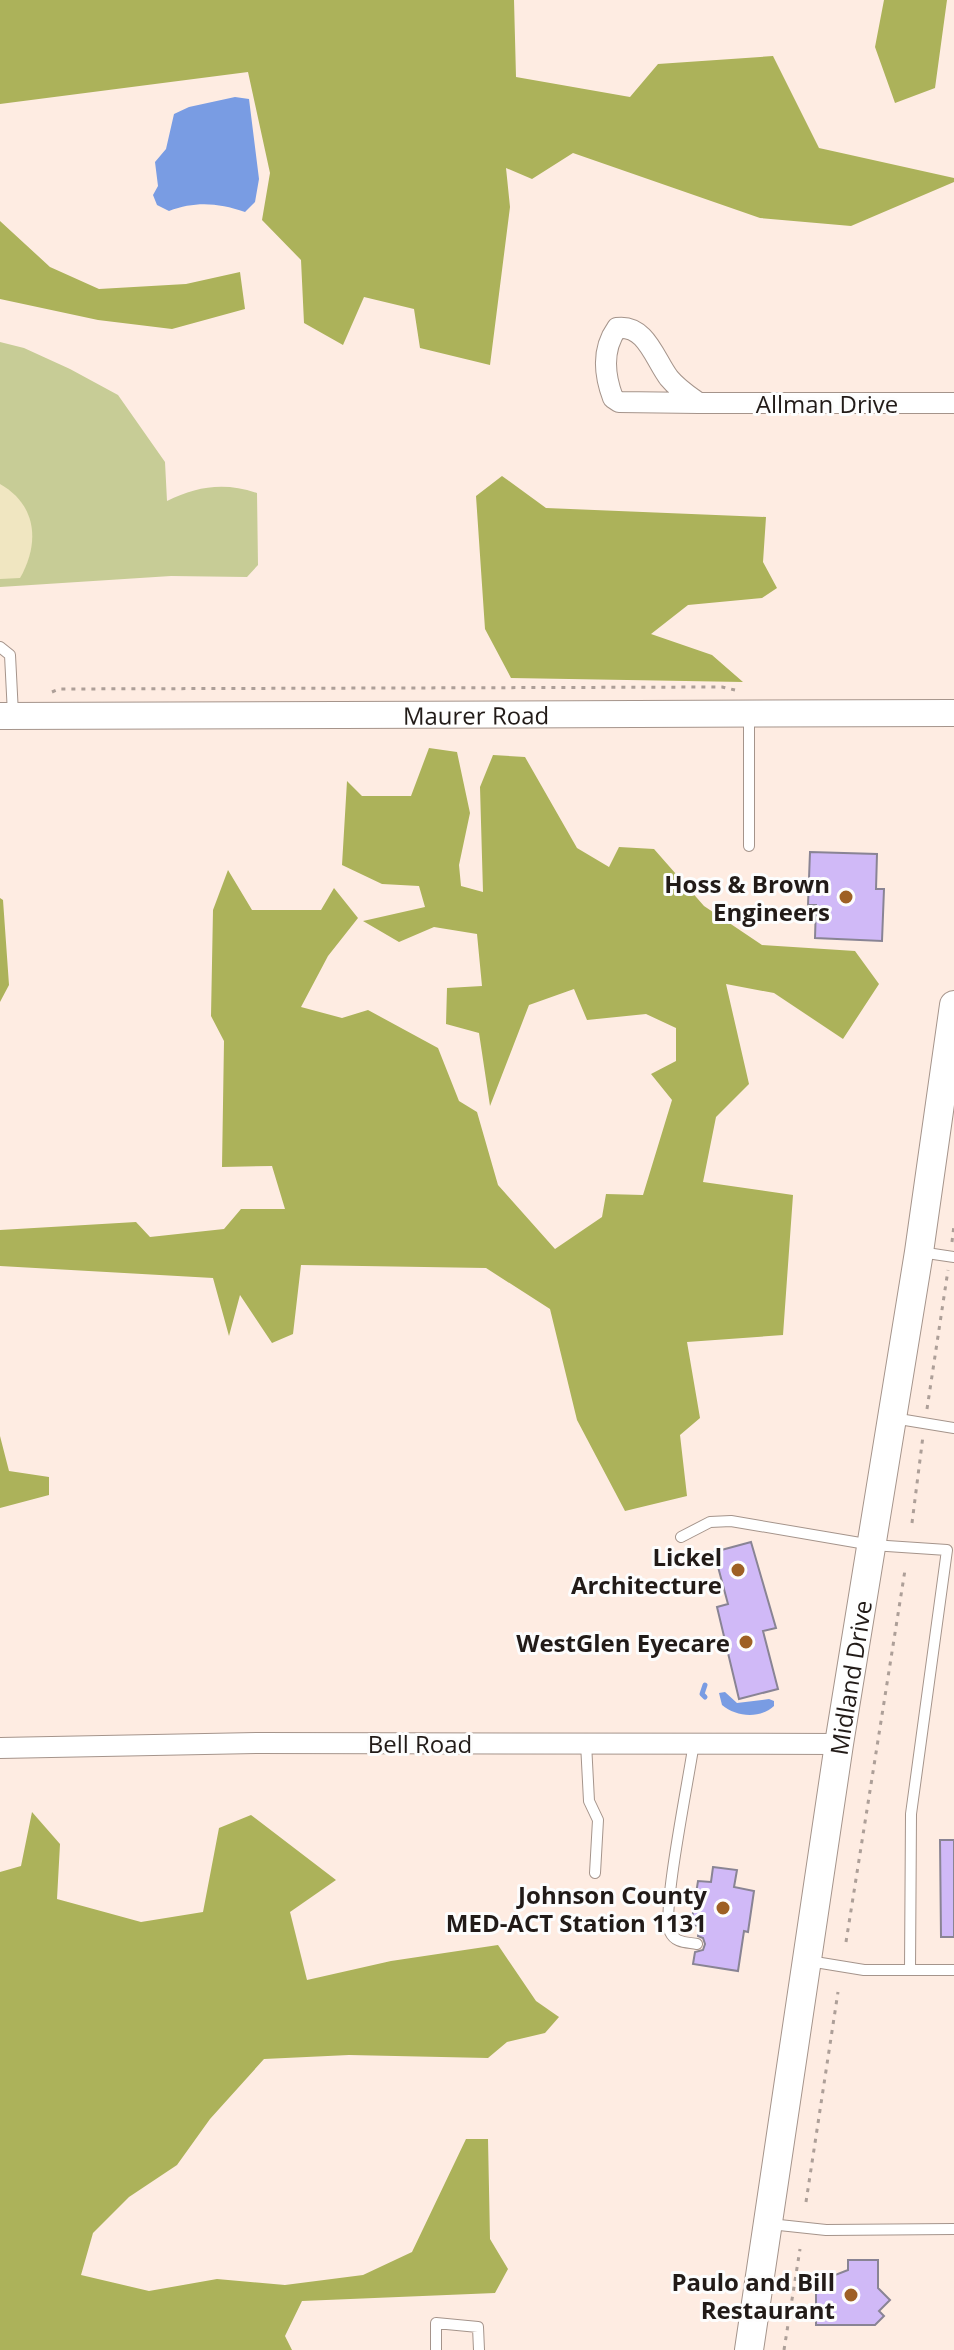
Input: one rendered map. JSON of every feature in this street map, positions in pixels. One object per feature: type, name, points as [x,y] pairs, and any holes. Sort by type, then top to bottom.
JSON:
[{"type":"main road","name":"Midland Drive","points":[[749,2350],[839,1744],[950,1062],[954,1005]]},
{"type":"street","name":"Allman Drive","points":[[699,403],[669,378],[643,336],[625,327],[617,328],[607,345],[606,358],[608,385],[613,398],[619,402],[699,403],[954,403]]},
{"type":"street","name":"Maurer Road","points":[[6,716],[748,702],[954,713]]},
{"type":"street","name":"Bell Road","points":[[0,1748],[257,1743],[839,1744]]},
{"type":"lane","points":[[0,647],[10,655],[6,716]]},
{"type":"lane","points":[[748,702],[749,846]]},
{"type":"lane","points":[[919,1252],[952,1257]]},
{"type":"lane","points":[[892,1418],[954,1428]]},
{"type":"lane","points":[[681,1537],[710,1522],[731,1521],[872,1545],[947,1550],[911,1814],[910,1970]]},
{"type":"lane","points":[[694,1742],[669,1899],[669,1927],[670,1934],[678,1941],[697,1944]]},
{"type":"lane","points":[[586,1743],[589,1801],[598,1820],[595,1873]]},
{"type":"lane","points":[[807,1961],[864,1970],[954,1970]]},
{"type":"lane","points":[[768,2224],[826,2230],[954,2229]]},
{"type":"lane","points":[[436,2350],[436,2323],[478,2327],[479,2350]]},
{"type":"path","points":[[51,693],[59,689],[722,687],[748,702]]},
{"type":"path","points":[[912,1523],[952,1257],[954,1225]]},
{"type":"path","points":[[846,1942],[905,1570]]},
{"type":"path","points":[[806,2202],[838,1992]]},
{"type":"path","points":[[784,2350],[800,2249]]},
{"type":"green space","points":[[0,0],[514,0],[516,77],[630,97],[658,64],[773,56],[819,148],[954,178],[954,182],[851,226],[760,218],[573,153],[532,179],[506,168],[510,207],[490,365],[420,348],[414,309],[364,297],[343,345],[304,323],[301,260],[262,220],[270,173],[248,72],[0,104]]},
{"type":"green space","points":[[884,0],[947,0],[935,88],[895,103],[875,47]]},
{"type":"green space","points":[[0,221],[50,267],[99,289],[186,284],[240,272],[245,309],[172,329],[98,320],[0,299]]},
{"type":"green space","points":[[0,342],[24,348],[118,395],[165,462],[167,501],[211,487],[257,493],[258,565],[247,577],[171,576],[0,587]]},
{"type":"green space","points":[[502,476],[546,508],[766,517],[763,562],[777,588],[762,598],[688,605],[651,634],[712,655],[743,682],[511,678],[485,629],[476,496]]},
{"type":"green space","points":[[429,748],[457,752],[470,813],[459,865],[461,886],[483,892],[480,787],[493,755],[525,757],[577,848],[609,867],[619,847],[654,849],[704,906],[762,945],[855,951],[879,984],[843,1039],[774,993],[726,984],[749,1084],[716,1117],[703,1182],[793,1195],[783,1335],[687,1342],[700,1418],[680,1435],[687,1496],[625,1511],[577,1420],[550,1309],[486,1268],[301,1265],[293,1334],[272,1343],[240,1295],[229,1336],[213,1278],[0,1266],[0,1230],[136,1222],[150,1237],[224,1229],[241,1209],[285,1209],[272,1166],[222,1167],[224,1041],[211,1016],[213,910],[228,870],[252,910],[321,910],[334,888],[358,918],[328,956],[301,1007],[342,1018],[368,1010],[438,1048],[459,1101],[477,1112],[498,1185],[555,1249],[602,1217],[606,1194],[643,1195],[672,1100],[651,1074],[676,1061],[676,1028],[646,1014],[587,1020],[574,989],[529,1005],[490,1106],[479,1033],[446,1024],[447,988],[482,986],[477,934],[434,927],[399,942],[363,921],[425,907],[419,886],[382,884],[342,865],[347,781],[362,796],[411,796]]},
{"type":"green space","points":[[0,898],[3,900],[9,985],[0,1002]]},
{"type":"green space","points":[[0,1436],[9,1471],[49,1477],[49,1495],[0,1508]]},
{"type":"green space","points":[[32,1812],[60,1844],[57,1899],[141,1922],[203,1912],[219,1828],[251,1815],[336,1880],[290,1912],[307,1980],[391,1961],[498,1945],[536,2001],[559,2017],[545,2033],[507,2042],[488,2058],[349,2055],[264,2059],[210,2119],[177,2165],[129,2197],[93,2233],[81,2275],[149,2291],[217,2279],[285,2285],[363,2275],[412,2252],[466,2139],[488,2139],[490,2239],[508,2269],[495,2293],[302,2301],[285,2336],[292,2350],[0,2350],[0,1872],[21,1866]]},
{"type":"sand","points":[[0,484],[22,503],[31,526],[31,552],[20,578],[0,579]]},
{"type":"water","points":[[235,97],[249,99],[259,179],[255,202],[245,212],[207,204],[169,211],[157,205],[153,195],[158,186],[155,162],[166,149],[174,114],[189,107]]},
{"type":"water","points":[[725,1692],[737,1703],[769,1699],[774,1701],[774,1706],[755,1715],[741,1714],[722,1705],[719,1693]]},
{"type":"building","name":"Hoss & Brown Engineers","points":[[810,852],[877,854],[876,889],[884,889],[882,941],[815,938],[816,905],[808,905]]},
{"type":"building","name":"WestGlen Eyecare","points":[[751,1542],[776,1628],[763,1631],[778,1689],[739,1699],[717,1607],[728,1604],[714,1552]]},
{"type":"building","points":[[940,1840],[954,1840],[954,1937],[941,1937]]},
{"type":"building","name":"Johnson County MED-ACT Station 1131","points":[[713,1867],[737,1870],[734,1887],[754,1891],[738,1971],[693,1964],[695,1952],[703,1950],[705,1944],[703,1938],[698,1936],[699,1926],[691,1925],[698,1881],[711,1882]]},
{"type":"building","name":"Paulo and Bill Restaurant","points":[[848,2260],[878,2260],[878,2288],[890,2300],[879,2311],[884,2316],[875,2325],[816,2325],[816,2290],[823,2290],[835,2275],[848,2270]]},
{"type":"waterway","points":[[705,1685],[702,1694],[705,1697]]},
{"type":"place","name":"Hoss & Brown Engineers","points":[[846,897]]},
{"type":"place","name":"Lickel Architecture","points":[[738,1570]]},
{"type":"place","name":"WestGlen Eyecare","points":[[746,1642]]},
{"type":"place","name":"Johnson County MED-ACT Station 1131","points":[[723,1908]]},
{"type":"place","name":"Paulo and Bill Restaurant","points":[[851,2295]]}]
